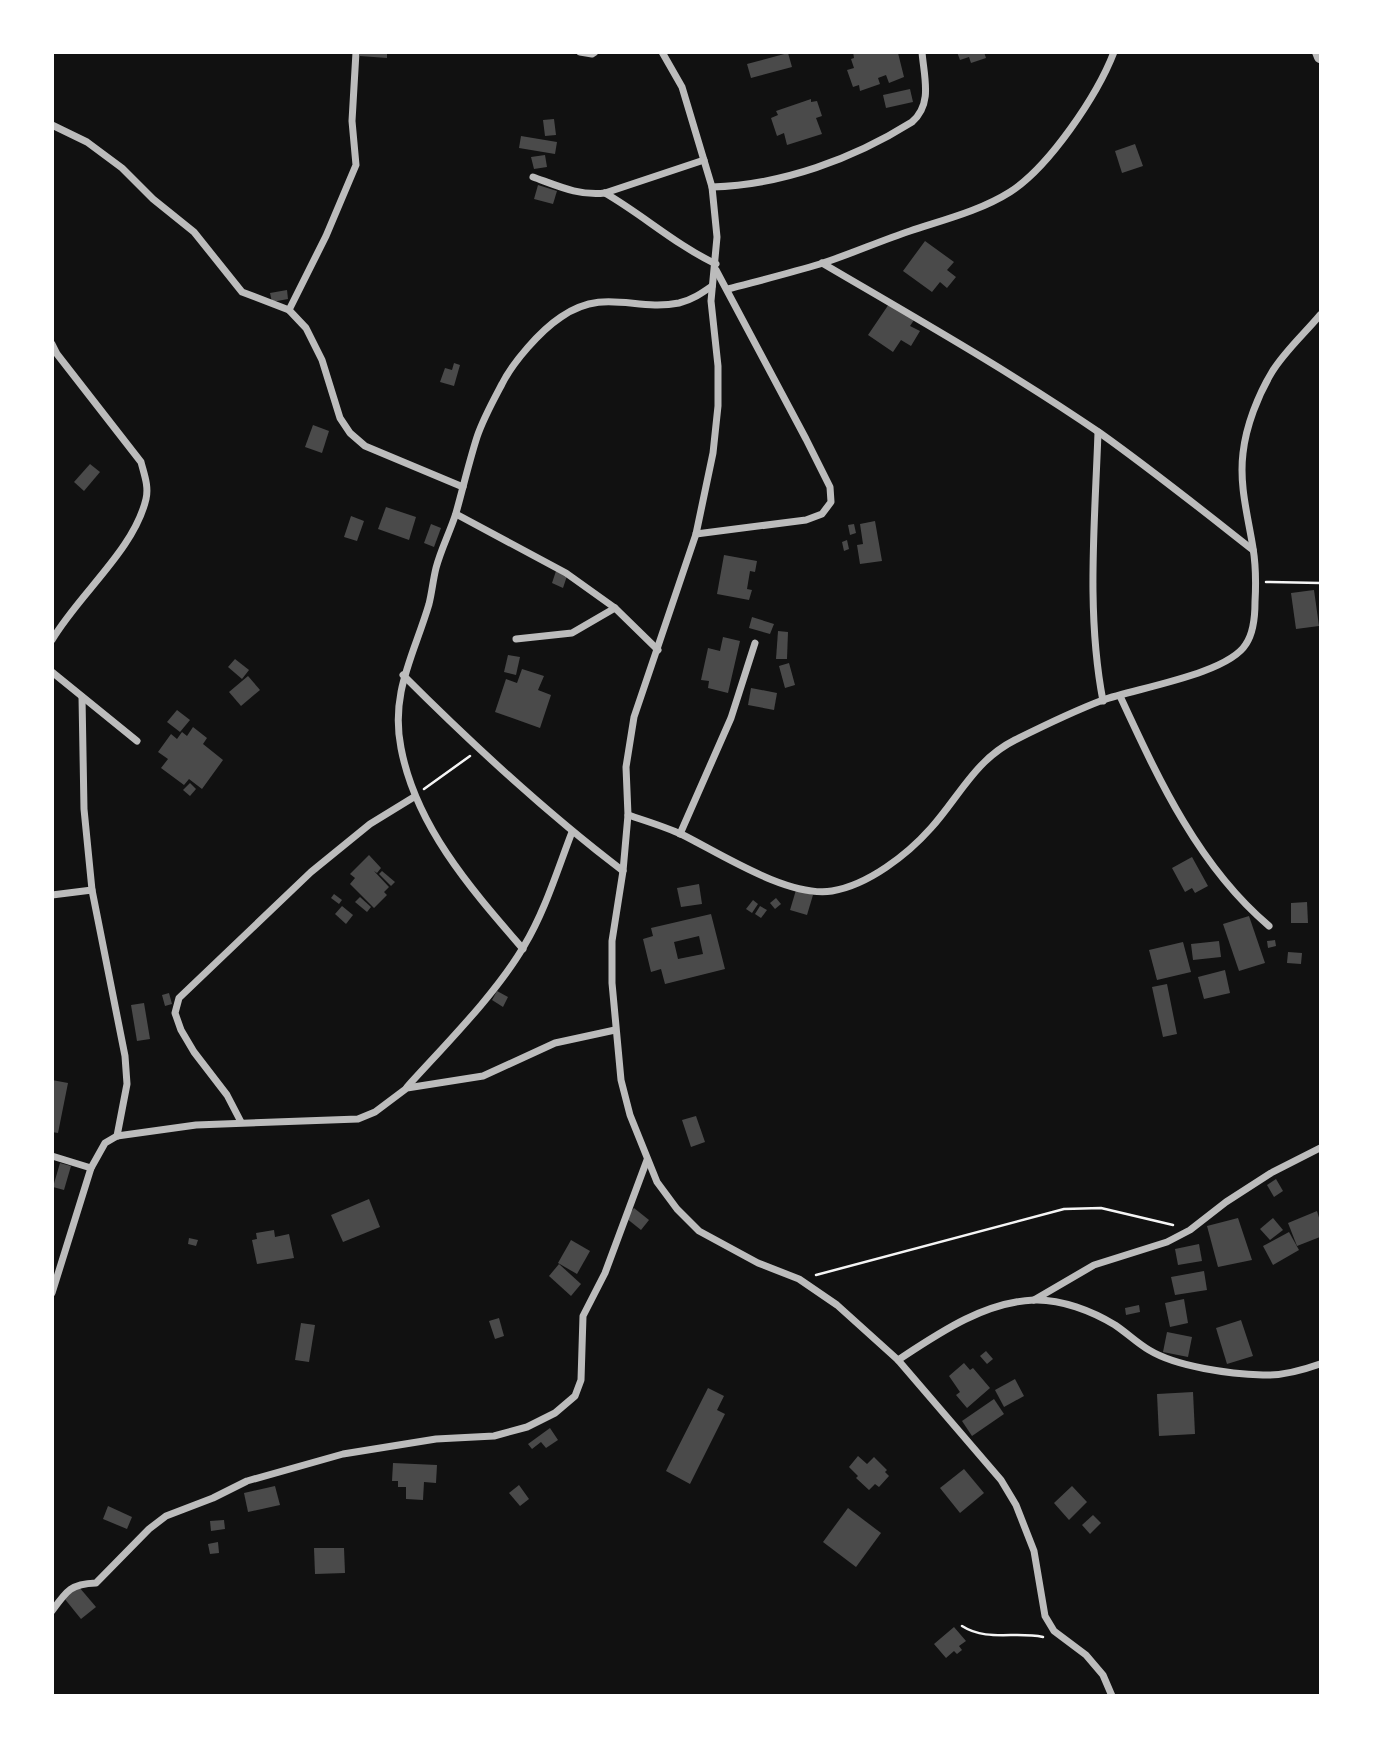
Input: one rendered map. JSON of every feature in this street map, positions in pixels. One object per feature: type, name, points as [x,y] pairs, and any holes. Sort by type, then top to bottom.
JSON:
[{"type":"street","points":[[289,310],[326,236],[356,165],[352,121],[356,52]]},
{"type":"street","points":[[580,52],[596,52]]},
{"type":"street","points":[[662,52],[682,87],[712,187],[717,237],[711,301],[718,366],[718,406],[713,453],[696,534],[634,717],[626,767],[628,815],[612,941],[615,1030],[621,1080],[629,1115],[657,1182],[677,1209],[699,1231],[758,1263],[799,1279],[837,1305],[898,1360],[1001,1480],[1016,1505],[1034,1550],[1045,1616],[1054,1631],[1086,1655],[1103,1675],[1112,1696]]},
{"type":"street","points":[[712,187],[744,186],[809,170],[852,153],[912,122],[920,116],[926,100],[922,52]]},
{"type":"street","points":[[727,289],[822,263],[973,209],[1010,192],[1054,150],[1107,71],[1114,52]]},
{"type":"street","points":[[1318,52],[1321,57]]},
{"type":"street","points":[[52,125],[87,142],[122,168],[153,199],[194,232],[242,292],[289,310],[306,328],[322,360],[340,418],[350,433],[365,446],[463,487]]},
{"type":"street","points":[[533,177],[576,193],[592,194],[704,160]]},
{"type":"street","points":[[605,192],[716,267],[830,486],[831,502],[822,514],[806,520],[696,534]]},
{"type":"street","points":[[822,263],[1098,432],[1253,550]]},
{"type":"street","points":[[523,948],[478,897],[450,859],[414,797],[400,747],[397,714],[403,675],[424,619],[436,567],[456,514],[478,434],[503,381],[533,342],[559,318],[579,307],[600,301],[667,304],[682,302],[694,298],[712,286]]},
{"type":"street","points":[[628,815],[680,834],[753,873],[813,892],[833,890],[855,883],[878,871],[907,850],[931,828],[978,766],[1012,741],[1103,701],[1202,671],[1225,661],[1246,645],[1255,619],[1253,550],[1241,483],[1243,451],[1251,420],[1272,372],[1321,315]]},
{"type":"street","points":[[52,344],[141,462],[146,481],[146,499],[128,540],[52,640]]},
{"type":"street","points":[[1098,432],[1094,552],[1095,644],[1103,701]]},
{"type":"street","points":[[456,514],[566,573],[615,608],[658,650]]},
{"type":"street","points":[[516,639],[572,633],[615,608]]},
{"type":"street","points":[[680,834],[731,718],[755,643]]},
{"type":"street","points":[[52,672],[137,741]]},
{"type":"street","points":[[403,675],[478,750],[572,832],[623,871]]},
{"type":"street","points":[[1120,696],[1150,759],[1208,858],[1239,899],[1269,926]]},
{"type":"street","points":[[82,697],[84,809],[92,890],[125,1056],[127,1084],[117,1136]]},
{"type":"street","points":[[241,1122],[227,1095],[181,1030],[175,1013],[179,998],[311,872],[370,824],[414,797]]},
{"type":"street","points":[[52,1293],[90,1168],[104,1143],[117,1136],[174,1127],[358,1119],[375,1112],[407,1087],[463,1024],[523,948],[541,916],[572,832]]},
{"type":"street","points":[[52,895],[92,890]]},
{"type":"street","points":[[407,1087],[483,1076],[555,1043],[615,1030]]},
{"type":"street","points":[[898,1360],[948,1328],[985,1310],[1034,1300],[1094,1265],[1167,1242],[1190,1230],[1226,1202],[1271,1173],[1321,1149]]},
{"type":"street","points":[[52,1156],[90,1168]]},
{"type":"street","points":[[52,1611],[62,1597],[78,1584],[96,1583],[166,1516],[212,1499],[247,1481],[343,1454],[436,1439],[494,1436],[527,1427],[555,1413],[575,1396],[581,1380],[583,1315],[605,1273],[647,1160]]},
{"type":"street","points":[[1034,1300],[1068,1305],[1088,1312],[1114,1325],[1151,1351],[1175,1361],[1265,1376],[1321,1364]]},
{"type":"path","points":[[1256,582],[1321,583]]},
{"type":"path","points":[[414,797],[478,750]]},
{"type":"path","points":[[799,1279],[1078,1207],[1101,1208],[1190,1230]]},
{"type":"path","points":[[962,1626],[973,1634],[985,1636],[1032,1635],[1055,1640],[1064,1639]]},
{"type":"building","points":[[360,52],[387,52],[387,58],[360,56]]},
{"type":"building","points":[[853,52],[898,53],[904,77],[889,83],[886,75],[878,78],[880,84],[860,91],[859,85],[853,87],[847,70],[854,68],[851,59],[854,58]]},
{"type":"building","points":[[957,52],[984,52],[986,58],[971,63],[969,57],[960,60]]},
{"type":"building","points":[[788,53],[792,67],[751,78],[747,64]]},
{"type":"building","points":[[910,89],[913,102],[886,108],[883,95]]},
{"type":"building","points":[[811,99],[811,102],[817,101],[822,116],[816,118],[822,134],[787,145],[784,133],[777,136],[771,118],[778,115],[776,111]]},
{"type":"building","points":[[554,119],[556,135],[545,136],[543,120]]},
{"type":"building","points":[[521,136],[557,142],[555,154],[519,148]]},
{"type":"building","points":[[1135,144],[1143,166],[1122,173],[1115,151]]},
{"type":"building","points":[[545,155],[547,167],[534,169],[531,157]]},
{"type":"building","points":[[538,185],[557,191],[553,204],[534,199]]},
{"type":"building","points":[[925,241],[954,262],[947,270],[956,277],[947,288],[940,282],[932,292],[903,271]]},
{"type":"building","points":[[287,290],[288,299],[272,302],[270,293]]},
{"type":"building","points":[[889,304],[914,320],[910,326],[920,331],[911,346],[901,340],[893,352],[868,335]]},
{"type":"building","points":[[454,363],[460,365],[454,386],[440,382],[445,368],[452,370]]},
{"type":"building","points":[[313,425],[329,431],[322,453],[305,447]]},
{"type":"building","points":[[90,464],[100,472],[84,491],[74,482]]},
{"type":"building","points":[[386,507],[416,517],[409,540],[378,529]]},
{"type":"building","points":[[351,516],[364,521],[357,541],[344,537]]},
{"type":"building","points":[[875,521],[882,561],[860,564],[857,545],[863,544],[860,524]]},
{"type":"building","points":[[431,524],[441,528],[434,547],[424,543]]},
{"type":"building","points":[[854,524],[856,533],[850,535],[848,525]]},
{"type":"building","points":[[847,540],[849,549],[844,551],[842,542]]},
{"type":"building","points":[[724,555],[757,561],[755,572],[750,571],[747,589],[752,590],[749,600],[717,594]]},
{"type":"building","points":[[556,571],[567,576],[563,588],[552,583]]},
{"type":"building","points":[[1314,590],[1319,626],[1296,629],[1291,593]]},
{"type":"building","points":[[752,617],[774,624],[770,634],[749,628]]},
{"type":"building","points":[[778,631],[788,632],[787,659],[776,659]]},
{"type":"building","points":[[723,637],[740,641],[728,693],[708,688],[709,681],[701,680],[708,648],[720,651]]},
{"type":"building","points":[[508,655],[520,657],[516,675],[504,672]]},
{"type":"building","points":[[235,659],[249,670],[242,679],[228,667]]},
{"type":"building","points":[[789,663],[795,685],[785,688],[779,666]]},
{"type":"building","points":[[522,669],[544,676],[538,690],[551,695],[540,728],[495,712],[506,679],[517,683]]},
{"type":"building","points":[[248,676],[260,690],[241,706],[229,692]]},
{"type":"building","points":[[751,688],[777,693],[774,710],[748,705]]},
{"type":"building","points":[[177,710],[190,720],[180,732],[167,722]]},
{"type":"building","points":[[193,727],[207,738],[203,744],[223,760],[202,789],[189,779],[184,785],[161,768],[168,759],[158,752],[171,734],[177,739],[182,732],[187,736]]},
{"type":"building","points":[[190,783],[196,789],[190,796],[183,790]]},
{"type":"building","points":[[369,855],[381,868],[377,873],[374,871],[389,887],[384,892],[387,895],[374,908],[350,884],[355,878],[350,874]]},
{"type":"building","points":[[1192,857],[1208,886],[1195,893],[1192,888],[1185,892],[1172,868]]},
{"type":"building","points":[[382,871],[395,882],[391,886],[379,874]]},
{"type":"building","points":[[699,884],[702,904],[681,907],[677,888]]},
{"type":"building","points":[[796,890],[813,895],[807,915],[790,910]]},
{"type":"building","points":[[334,894],[342,900],[339,904],[331,898]]},
{"type":"building","points":[[360,897],[371,907],[367,912],[355,902]]},
{"type":"building","points":[[776,898],[781,904],[775,909],[770,903]]},
{"type":"building","points":[[753,900],[758,904],[752,913],[746,909]]},
{"type":"building","points":[[1307,902],[1308,923],[1291,923],[1291,903]]},
{"type":"building","points":[[342,906],[353,915],[346,924],[335,914]]},
{"type":"building","points":[[760,906],[767,910],[761,918],[755,914]]},
{"type":"building","points":[[711,914],[725,969],[665,984],[661,969],[651,972],[643,939],[653,936],[651,928]],"holes":[[[699,936],[703,954],[678,959],[674,942]]]},
{"type":"building","points":[[1249,916],[1265,963],[1239,971],[1223,924]]},
{"type":"building","points":[[1275,940],[1276,946],[1268,948],[1267,941]]},
{"type":"building","points":[[1219,941],[1221,957],[1193,960],[1191,944]]},
{"type":"building","points":[[1183,942],[1191,972],[1157,980],[1149,950]]},
{"type":"building","points":[[1288,952],[1302,953],[1301,964],[1287,963]]},
{"type":"building","points":[[1225,970],[1230,993],[1204,999],[1198,977]]},
{"type":"building","points":[[1167,984],[1177,1034],[1163,1037],[1152,987]]},
{"type":"building","points":[[497,991],[508,997],[503,1007],[492,1000]]},
{"type":"building","points":[[169,993],[172,1004],[165,1006],[162,995]]},
{"type":"building","points":[[144,1003],[150,1039],[137,1041],[131,1005]]},
{"type":"building","points":[[52,1080],[68,1083],[58,1133],[52,1132]]},
{"type":"building","points":[[696,1116],[705,1142],[691,1147],[682,1120]]},
{"type":"building","points":[[60,1163],[71,1166],[64,1190],[53,1187]]},
{"type":"building","points":[[1276,1179],[1283,1191],[1274,1197],[1267,1185]]},
{"type":"building","points":[[369,1199],[380,1227],[343,1242],[331,1215]]},
{"type":"building","points":[[634,1208],[649,1220],[641,1230],[626,1218]]},
{"type":"building","points":[[1317,1211],[1320,1237],[1297,1246],[1288,1223]]},
{"type":"building","points":[[1238,1218],[1252,1260],[1218,1267],[1207,1226]]},
{"type":"building","points":[[1273,1218],[1283,1230],[1270,1240],[1260,1229]]},
{"type":"building","points":[[274,1230],[275,1237],[289,1234],[294,1258],[257,1264],[252,1240],[257,1239],[256,1233]]},
{"type":"building","points":[[1289,1232],[1299,1250],[1273,1265],[1263,1246]]},
{"type":"building","points":[[189,1238],[198,1240],[196,1246],[188,1244]]},
{"type":"building","points":[[571,1240],[590,1251],[577,1274],[558,1263]]},
{"type":"building","points":[[1199,1244],[1202,1261],[1178,1265],[1175,1249]]},
{"type":"building","points":[[559,1264],[581,1284],[571,1296],[549,1276]]},
{"type":"building","points":[[1204,1271],[1207,1290],[1175,1295],[1171,1277]]},
{"type":"building","points":[[1184,1299],[1188,1323],[1170,1327],[1165,1303]]},
{"type":"building","points":[[1139,1305],[1140,1312],[1126,1315],[1125,1308]]},
{"type":"building","points":[[499,1318],[504,1336],[495,1339],[489,1321]]},
{"type":"building","points":[[1241,1320],[1253,1356],[1227,1364],[1216,1328]]},
{"type":"building","points":[[301,1323],[315,1325],[309,1362],[295,1360]]},
{"type":"building","points":[[1167,1332],[1192,1337],[1188,1357],[1163,1352]]},
{"type":"building","points":[[986,1351],[993,1359],[987,1364],[980,1356]]},
{"type":"building","points":[[964,1363],[970,1370],[973,1368],[990,1388],[967,1408],[956,1395],[960,1392],[949,1376]]},
{"type":"building","points":[[1015,1379],[1024,1396],[1004,1407],[995,1390]]},
{"type":"building","points":[[708,1388],[724,1396],[717,1410],[725,1414],[690,1484],[666,1471]]},
{"type":"building","points":[[1193,1392],[1195,1434],[1159,1436],[1157,1394]]},
{"type":"building","points":[[994,1399],[1004,1414],[972,1436],[962,1421]]},
{"type":"building","points":[[550,1428],[558,1440],[546,1448],[541,1442],[532,1449],[528,1444]]},
{"type":"building","points":[[858,1456],[867,1464],[874,1457],[887,1470],[885,1472],[889,1476],[879,1487],[875,1484],[869,1490],[856,1478],[858,1476],[849,1467]]},
{"type":"building","points":[[393,1463],[437,1465],[436,1483],[424,1482],[423,1500],[406,1499],[406,1487],[398,1487],[398,1481],[392,1481]]},
{"type":"building","points":[[964,1469],[984,1493],[960,1513],[940,1488]]},
{"type":"building","points":[[519,1485],[529,1499],[520,1506],[509,1493]]},
{"type":"building","points":[[275,1486],[280,1505],[248,1512],[244,1493]]},
{"type":"building","points":[[1072,1486],[1087,1502],[1069,1520],[1054,1503]]},
{"type":"building","points":[[108,1506],[132,1517],[127,1529],[103,1519]]},
{"type":"building","points":[[848,1508],[881,1533],[856,1567],[823,1542]]},
{"type":"building","points":[[1093,1515],[1101,1523],[1090,1534],[1082,1525]]},
{"type":"building","points":[[224,1520],[225,1529],[211,1531],[210,1521]]},
{"type":"building","points":[[218,1542],[219,1553],[210,1554],[208,1544]]},
{"type":"building","points":[[314,1548],[344,1548],[345,1573],[315,1574]]},
{"type":"building","points":[[79,1587],[96,1607],[81,1619],[64,1598]]},
{"type":"building","points":[[954,1627],[966,1641],[959,1646],[962,1650],[957,1654],[954,1651],[946,1658],[934,1644]]}]
